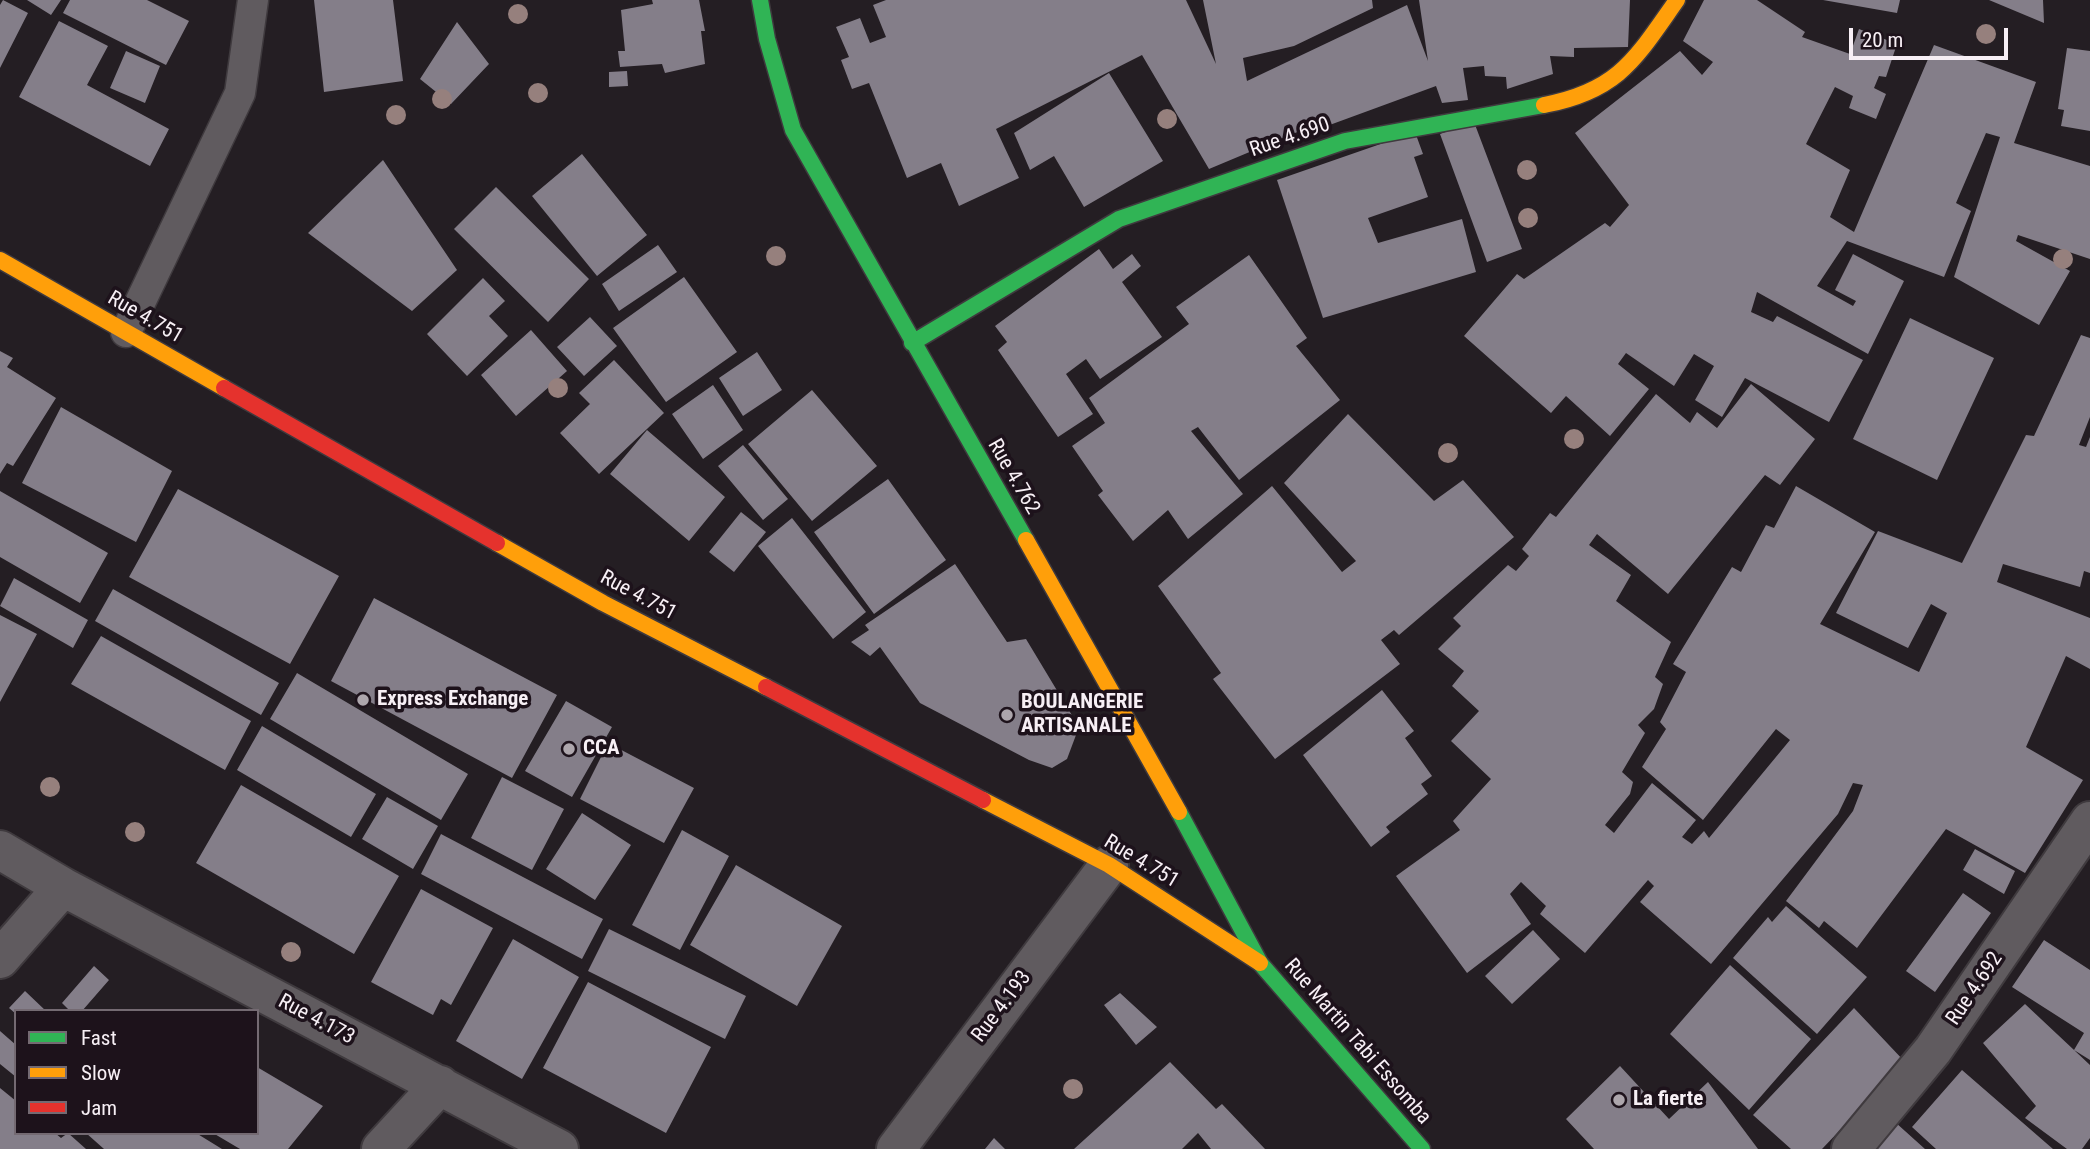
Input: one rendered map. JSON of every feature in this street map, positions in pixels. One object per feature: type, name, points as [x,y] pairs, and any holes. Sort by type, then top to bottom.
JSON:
[{"type":"main road","name":"Rue 4.762","points":[[760,0],[767,39],[793,130],[1137,734],[1261,963]]},
{"type":"main road","name":"Rue 4.690","points":[[912,343],[1119,219],[1345,141],[1577,99],[1612,80],[1630,63],[1677,0]]},
{"type":"main road","name":"Rue 4.751","points":[[0,260],[603,603],[1108,865],[1261,963]]},
{"type":"main road","name":"Rue Martin Tabi Essomba","points":[[1261,963],[1422,1149]]},
{"type":"street","name":"Rue 4.692","points":[[1851,1149],[1933,1051],[2090,821]]},
{"type":"street","name":"Rue 4.173","points":[[0,849],[62,887],[559,1149]]},
{"type":"street","name":"Rue 4.193","points":[[896,1149],[1108,865]]},
{"type":"street","points":[[0,960],[62,887]]},
{"type":"street","points":[[381,1149],[440,1085]]},
{"type":"lane","points":[[126,332],[240,93],[253,0]]},
{"type":"building","points":[[3,0],[28,13],[0,68],[0,5]]},
{"type":"building","points":[[27,0],[61,0],[51,15]]},
{"type":"building","points":[[70,0],[147,0],[189,21],[166,65],[63,13]]},
{"type":"building","points":[[314,0],[393,0],[403,81],[324,92]]},
{"type":"building","points":[[652,0],[699,0],[705,31],[701,31],[705,64],[665,73],[662,64],[620,67],[618,51],[625,51],[621,10],[653,4]]},
{"type":"building","points":[[886,0],[1186,0],[1216,64],[1203,0],[1372,0],[1373,8],[1294,46],[1243,58],[1247,81],[1407,5],[1428,61],[1419,0],[1630,0],[1628,47],[1574,48],[1574,57],[1550,56],[1553,74],[1507,89],[1506,77],[1485,76],[1484,66],[1463,68],[1468,100],[1442,103],[1436,86],[1316,130],[1314,125],[1209,169],[1142,55],[996,129],[1019,178],[959,206],[941,163],[907,178],[869,83],[852,89],[841,60],[849,57],[836,27],[860,18],[870,43],[886,37],[873,5]]},
{"type":"building","points":[[1704,0],[1757,0],[1805,32],[1802,37],[1850,54],[1859,29],[1897,44],[1886,77],[1879,76],[1874,88],[1886,94],[1876,119],[1849,108],[1853,96],[1835,87],[1806,144],[1850,170],[1830,217],[1854,232],[1934,45],[2036,82],[2014,143],[2090,166],[2090,259],[2018,235],[2016,241],[2070,271],[2039,325],[1954,277],[2000,137],[1986,133],[1956,203],[1971,211],[1944,277],[1847,241],[1817,286],[1853,306],[1856,301],[1835,290],[1853,254],[1904,281],[1868,354],[1757,292],[1751,312],[1773,322],[1777,316],[1863,360],[1829,422],[1745,378],[1722,417],[1695,400],[1714,366],[1694,354],[1674,386],[1626,353],[1618,364],[1649,389],[1610,436],[1566,396],[1551,413],[1464,336],[1517,274],[1524,279],[1605,223],[1610,227],[1629,205],[1575,133],[1680,51],[1702,75],[1713,62],[1683,41]]},
{"type":"building","points":[[1823,0],[1900,0],[1897,13]]},
{"type":"building","points":[[1989,0],[2043,0],[2044,23]]},
{"type":"building","points":[[59,21],[108,46],[87,85],[169,129],[150,166],[19,97]]},
{"type":"building","points":[[457,22],[489,64],[451,104],[420,79]]},
{"type":"building","points":[[2067,48],[2090,51],[2090,131],[2061,126],[2064,110],[2058,109]]},
{"type":"building","points":[[126,51],[160,66],[145,103],[110,88]]},
{"type":"building","points":[[627,71],[628,86],[609,87],[609,72]]},
{"type":"building","points":[[1109,73],[1163,161],[1084,207],[1054,156],[1030,170],[1014,133]]},
{"type":"building","points":[[1474,122],[1522,249],[1487,262],[1440,134]]},
{"type":"building","points":[[1415,132],[1423,154],[1414,157],[1428,197],[1368,218],[1378,243],[1462,219],[1476,272],[1323,318],[1277,180]]},
{"type":"building","points":[[582,154],[647,235],[597,276],[532,196]]},
{"type":"building","points":[[383,160],[457,270],[412,311],[308,233]]},
{"type":"building","points":[[496,187],[589,279],[548,322],[454,229]]},
{"type":"building","points":[[658,245],[677,272],[619,311],[602,284]]},
{"type":"building","points":[[1099,249],[1113,269],[1132,254],[1141,266],[1122,282],[1162,337],[1100,379],[1086,359],[1066,374],[1093,414],[1058,437],[998,350],[1007,342],[995,326]]},
{"type":"building","points":[[1249,255],[1307,338],[1296,346],[1340,400],[1239,480],[1198,427],[1191,431],[1243,494],[1188,539],[1168,510],[1133,541],[1098,495],[1103,491],[1072,446],[1105,423],[1089,398],[1189,324],[1176,307]]},
{"type":"building","points":[[684,277],[737,352],[666,402],[613,328]]},
{"type":"building","points":[[483,278],[505,301],[489,316],[508,336],[467,376],[427,334]]},
{"type":"building","points":[[590,317],[617,346],[584,376],[557,347]]},
{"type":"building","points":[[1910,318],[1994,358],[1937,480],[1853,439]]},
{"type":"building","points":[[531,330],[567,371],[516,416],[481,375]]},
{"type":"building","points":[[2081,335],[2090,338],[2090,417],[2079,445],[2086,447],[2090,437],[2090,573],[2084,571],[2080,587],[2003,564],[1997,582],[2090,618],[2090,669],[2066,656],[2026,747],[2083,780],[2025,873],[1946,829],[1857,948],[1824,921],[1819,928],[1786,901],[1853,811],[1863,785],[1853,783],[1838,814],[1711,964],[1640,902],[1654,886],[1648,880],[1585,953],[1540,914],[1546,906],[1521,882],[1510,894],[1531,924],[1467,973],[1396,876],[1460,830],[1453,821],[1491,779],[1451,741],[1479,711],[1452,686],[1464,671],[1438,649],[1461,626],[1453,618],[1508,565],[1516,571],[1529,556],[1522,549],[1550,513],[1556,517],[1656,394],[1690,423],[1697,412],[1717,428],[1751,384],[1815,439],[1780,485],[1765,475],[1668,594],[1597,534],[1589,545],[1631,575],[1616,601],[1671,642],[1655,677],[1663,684],[1654,709],[1638,725],[1645,733],[1622,772],[1633,782],[1630,794],[1605,825],[1614,833],[1652,783],[1696,820],[1682,837],[1692,844],[1704,831],[1709,838],[1790,740],[1776,729],[1703,820],[1642,767],[1666,729],[1660,722],[1686,672],[1673,664],[1732,567],[1741,572],[1766,525],[1774,528],[1796,486],[1875,532],[1820,624],[1919,672],[1947,613],[1931,604],[1908,648],[1836,613],[1878,531],[1962,563],[2026,435],[2034,436]]},
{"type":"building","points":[[0,351],[13,358],[7,367],[56,398],[13,466],[7,463],[0,474]]},
{"type":"building","points":[[757,352],[782,390],[743,416],[719,378]]},
{"type":"building","points":[[614,360],[664,413],[599,474],[560,433],[590,404],[579,393]]},
{"type":"building","points":[[713,385],[743,430],[703,459],[672,414]]},
{"type":"building","points":[[812,390],[877,466],[812,521],[748,444]]},
{"type":"building","points":[[61,407],[172,471],[136,542],[22,483]]},
{"type":"building","points":[[1348,414],[1434,501],[1463,480],[1514,537],[1399,635],[1394,630],[1381,640],[1400,664],[1275,759],[1213,679],[1221,673],[1158,586],[1272,486],[1342,572],[1356,561],[1284,483]]},
{"type":"building","points":[[647,430],[725,497],[689,541],[610,474]]},
{"type":"building","points":[[743,445],[788,499],[763,520],[718,466]]},
{"type":"building","points":[[888,479],[946,560],[874,614],[814,532]]},
{"type":"building","points":[[178,489],[339,576],[290,664],[129,577]]},
{"type":"building","points":[[0,491],[108,553],[80,603],[0,557]]},
{"type":"building","points":[[741,512],[766,532],[734,572],[709,552]]},
{"type":"building","points":[[792,518],[866,612],[833,639],[758,546]]},
{"type":"building","points":[[955,564],[1007,642],[1026,639],[1079,727],[1067,759],[1052,768],[1029,760],[920,703],[880,647],[870,656],[851,642],[869,630],[865,625]]},
{"type":"building","points":[[14,578],[88,620],[73,648],[0,606]]},
{"type":"building","points":[[113,589],[279,683],[261,715],[95,621]]},
{"type":"building","points":[[374,598],[557,695],[512,778],[331,681]]},
{"type":"building","points":[[0,615],[37,634],[0,702]]},
{"type":"building","points":[[101,636],[251,721],[225,770],[71,684]]},
{"type":"building","points":[[297,673],[468,774],[441,820],[270,719]]},
{"type":"building","points":[[1382,690],[1414,731],[1405,738],[1432,776],[1421,784],[1428,794],[1386,827],[1390,832],[1371,847],[1303,755]]},
{"type":"building","name":"CCA","points":[[566,701],[612,727],[572,797],[525,771]]},
{"type":"building","points":[[262,726],[376,794],[351,837],[237,770]]},
{"type":"building","points":[[608,743],[694,788],[664,843],[580,799]]},
{"type":"building","points":[[502,777],[564,809],[532,870],[471,838]]},
{"type":"building","points":[[241,785],[399,876],[354,954],[196,863]]},
{"type":"building","points":[[387,797],[438,826],[413,869],[362,839]]},
{"type":"building","points":[[582,813],[631,845],[595,900],[546,869]]},
{"type":"building","points":[[682,830],[729,856],[680,950],[632,925]]},
{"type":"building","points":[[441,834],[603,919],[582,959],[421,874]]},
{"type":"building","points":[[1975,849],[2015,871],[2004,894],[1963,870]]},
{"type":"building","points":[[736,865],[842,926],[797,1006],[690,945]]},
{"type":"building","points":[[421,889],[493,928],[451,1005],[441,999],[433,1015],[371,982]]},
{"type":"building","points":[[1963,893],[1991,913],[1935,992],[1906,971]]},
{"type":"building","points":[[1786,906],[1867,977],[1817,1034],[1733,958],[1768,917],[1772,922]]},
{"type":"building","points":[[609,929],[746,996],[725,1039],[588,971]]},
{"type":"building","points":[[1533,930],[1560,959],[1512,1004],[1485,976]]},
{"type":"building","points":[[513,939],[579,977],[522,1079],[456,1041]]},
{"type":"building","points":[[2044,940],[2090,970],[2090,1060],[2074,1050],[2084,1033],[2012,987]]},
{"type":"building","points":[[1730,965],[1811,1039],[1749,1110],[1670,1034]]},
{"type":"building","points":[[94,966],[109,980],[84,1009],[68,1009],[62,1003]]},
{"type":"building","points":[[588,982],[711,1047],[666,1133],[543,1068]]},
{"type":"building","points":[[25,991],[44,1009],[14,1009],[14,1012],[9,1008]]},
{"type":"building","points":[[1120,993],[1157,1027],[1136,1045],[1104,1005]]},
{"type":"building","points":[[2025,1004],[2090,1065],[2090,1138],[2082,1149],[2067,1149],[2025,1118],[2036,1106],[1983,1043]]},
{"type":"building","points":[[1854,1008],[1905,1062],[1822,1149],[1791,1149],[1753,1115]]},
{"type":"building","points":[[0,1031],[14,1043],[14,1075],[0,1064]]},
{"type":"building","points":[[1170,1062],[1216,1109],[1222,1104],[1265,1149],[1211,1149],[1198,1133],[1182,1149],[1074,1149]]},
{"type":"building","name":"La fierte","points":[[1620,1066],[1669,1119],[1708,1082],[1758,1149],[1594,1149],[1566,1119]]},
{"type":"building","points":[[259,1068],[323,1106],[288,1149],[240,1149],[216,1135],[259,1135]]},
{"type":"building","points":[[1962,1070],[2053,1149],[1936,1149],[1912,1127]]},
{"type":"building","points":[[0,1088],[14,1099],[14,1135],[57,1135],[61,1138],[70,1135],[86,1149],[0,1149]]},
{"type":"building","points":[[1895,1122],[1925,1149],[1873,1149]]},
{"type":"building","points":[[88,1135],[199,1135],[222,1149],[104,1149]]},
{"type":"building","points":[[994,1138],[1005,1149],[985,1149]]},
{"type":"traffic: fast","points":[[760,0],[767,39],[793,130],[1026,540]]},
{"type":"traffic: fast","points":[[912,343],[1119,219],[1345,141],[1544,105]]},
{"type":"traffic: fast","points":[[1179,812],[1260,963],[1422,1149]]},
{"type":"traffic: slow","points":[[1544,105],[1570,99],[1608,81],[1637,55],[1677,0]]},
{"type":"traffic: slow","points":[[0,260],[224,388]]},
{"type":"traffic: slow","points":[[1026,540],[1179,812]]},
{"type":"traffic: slow","points":[[497,543],[603,603],[766,687]]},
{"type":"traffic: slow","points":[[983,800],[1109,865],[1260,963]]},
{"type":"traffic: jam","points":[[224,388],[497,543]]},
{"type":"traffic: jam","points":[[766,687],[983,800]]},
{"type":"place","name":"Express Exchange","points":[[363,700]]},
{"type":"place","name":"BOULANGERIE ARTISANALE","points":[[1007,715]]},
{"type":"place","name":"CCA","points":[[569,749]]},
{"type":"place","name":"La fierte","points":[[1619,1100]]}]
